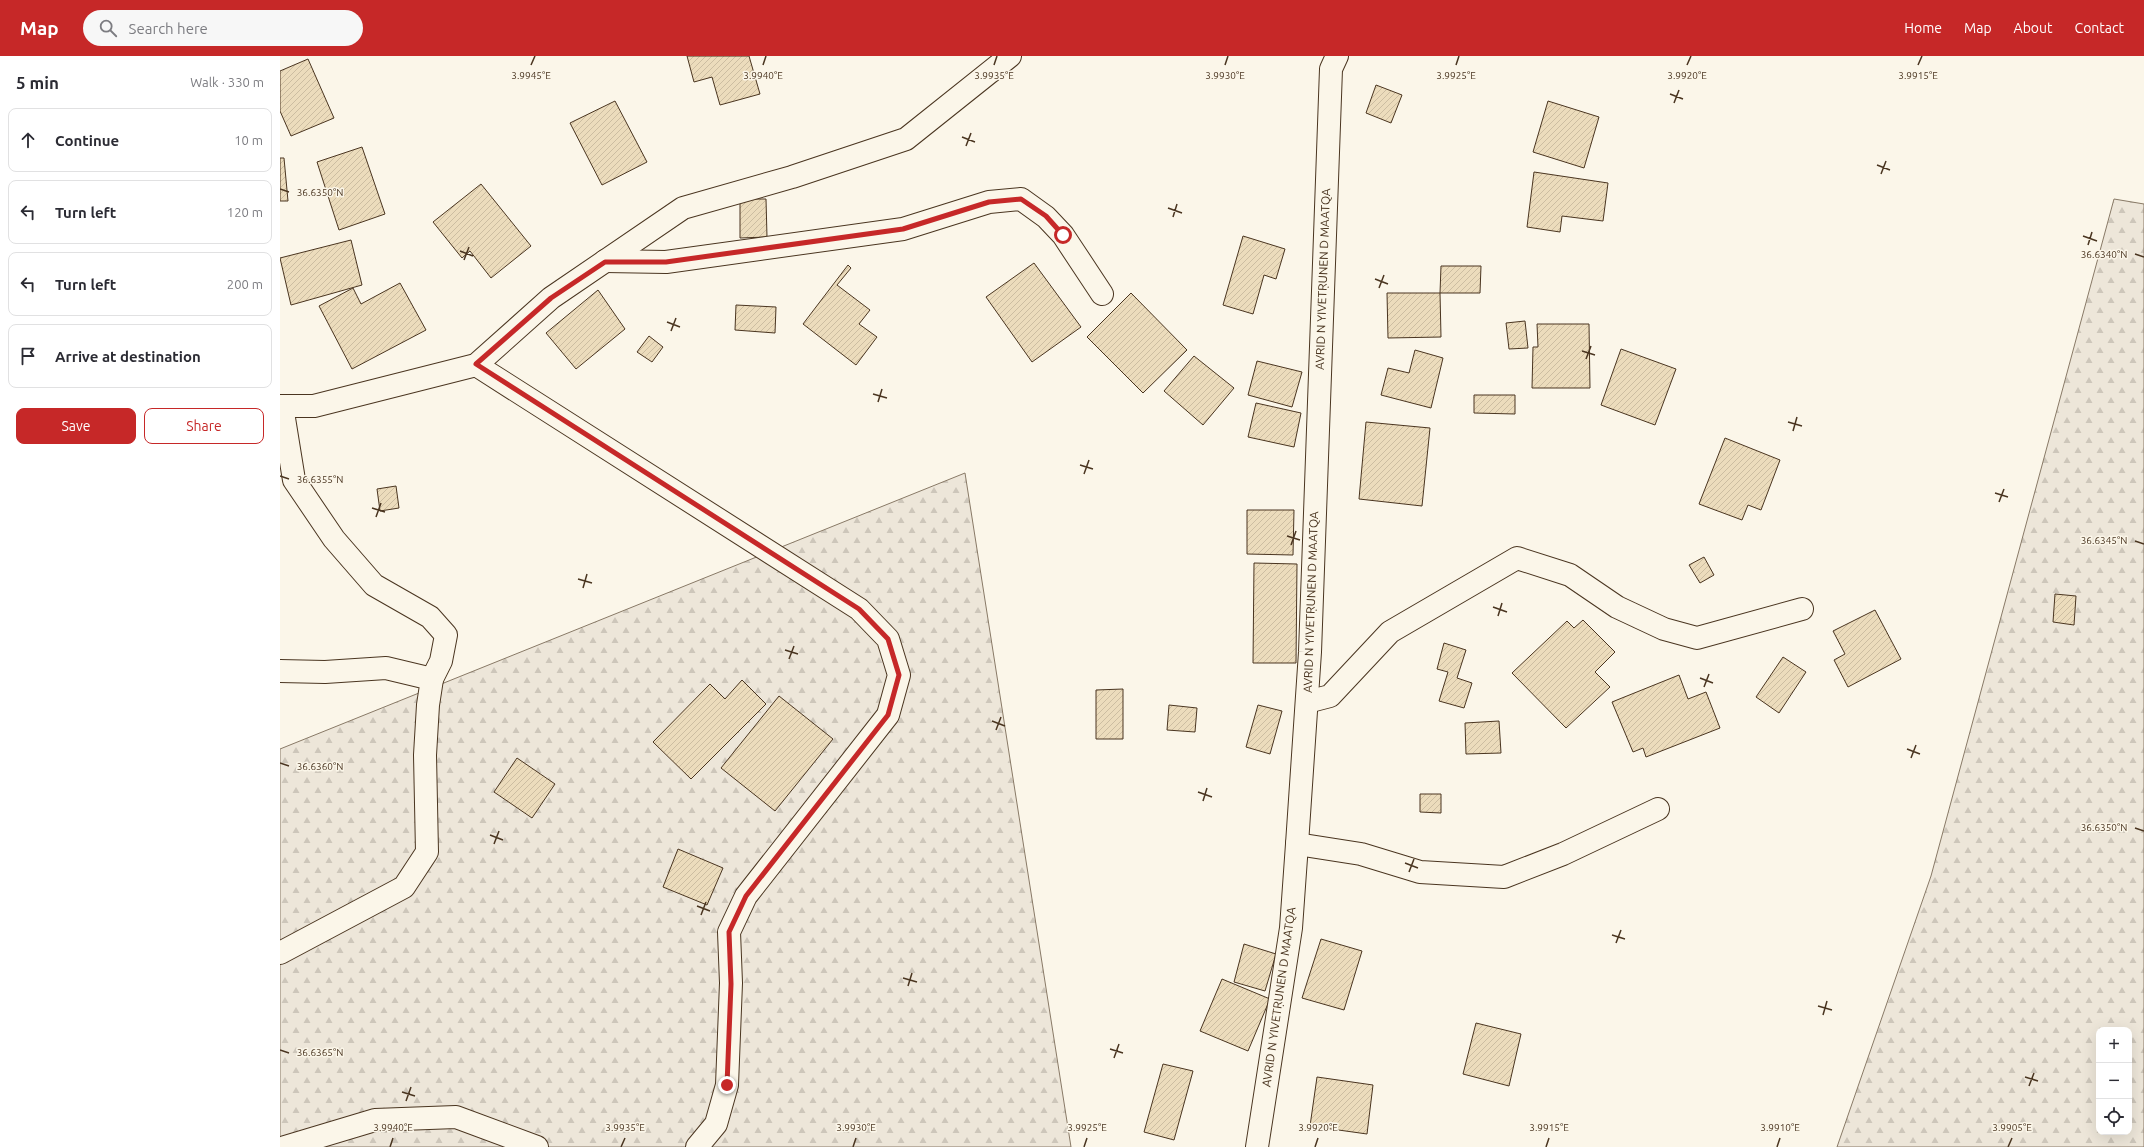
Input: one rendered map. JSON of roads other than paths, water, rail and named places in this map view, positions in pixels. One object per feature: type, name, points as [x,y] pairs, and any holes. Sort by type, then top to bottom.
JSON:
[{"type":"street","points":[[280,953],[404,887],[427,852],[425,755],[428,705],[432,679],[441,661],[446,635],[430,617],[374,585],[334,539],[294,480],[281,406],[314,406],[476,364],[551,298],[683,208],[792,178],[906,139],[1010,56]]},
{"type":"street","name":"AVRID N YIVETṚUNEN D MAATQA","points":[[1257,1147],[1292,928],[1307,702],[1331,69],[1337,56]]},
{"type":"street","points":[[605,262],[666,262],[903,229],[989,202],[1021,199],[1046,216],[1063,235],[1102,294]]},
{"type":"street","points":[[476,364],[859,609],[888,639],[899,675],[888,715],[746,896],[729,932],[731,984],[727,1085],[716,1124],[697,1147]]},
{"type":"street","points":[[1307,702],[1330,696],[1390,632],[1517,558],[1570,575],[1617,607],[1664,630],[1697,638],[1802,609]]},
{"type":"street","points":[[280,671],[325,672],[386,668],[432,679]]},
{"type":"street","points":[[1297,844],[1361,854],[1420,872],[1504,877],[1563,854],[1658,809]]},
{"type":"street","points":[[285,1147],[375,1120],[456,1117],[536,1147]]}]
